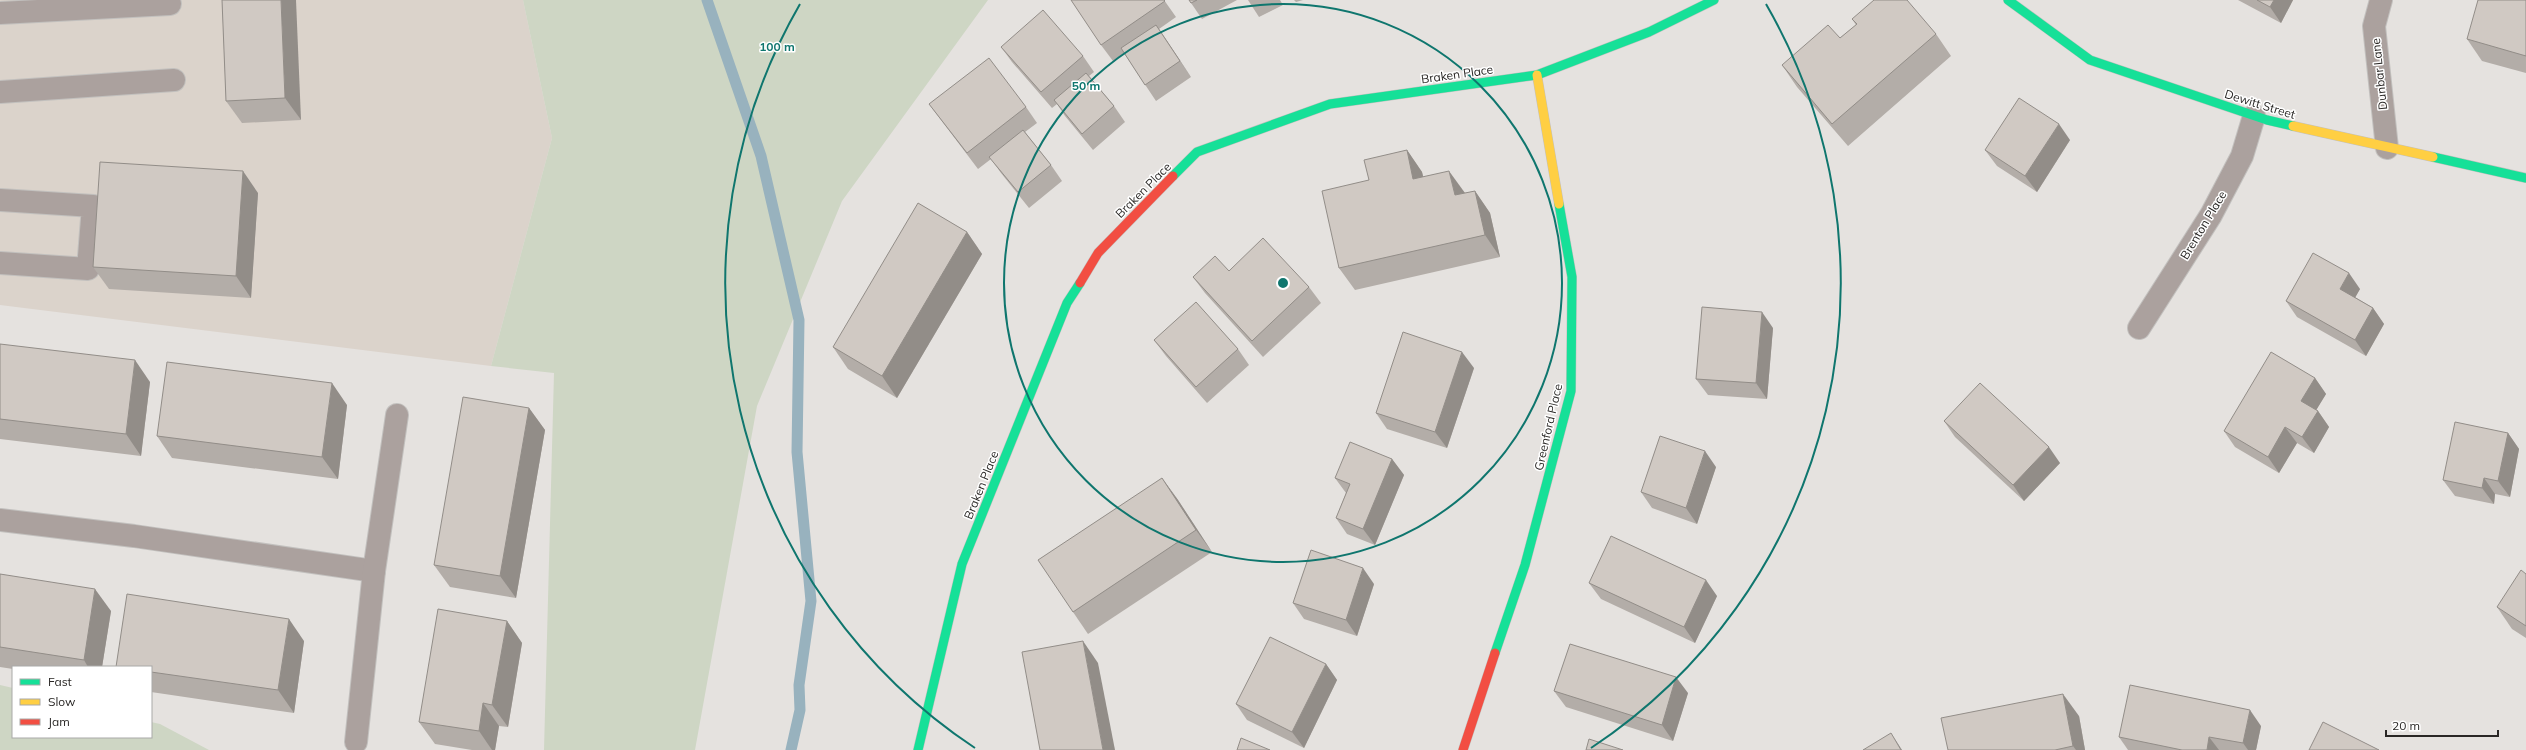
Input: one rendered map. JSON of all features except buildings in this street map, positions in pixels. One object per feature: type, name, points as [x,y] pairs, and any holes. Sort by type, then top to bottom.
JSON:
[{"type":"street","name":"Braken Place","points":[[918,750],[962,564],[1067,303],[1098,253],[1198,152],[1330,104],[1537,75],[1649,32],[1714,0]]},
{"type":"street","name":"Dewitt Street","points":[[2008,0],[2090,60],[2254,116],[2387,148],[2526,178]]},
{"type":"street","name":"Dunbar Lane","points":[[2381,0],[2374,26],[2387,148]]},
{"type":"street","points":[[0,13],[170,4]]},
{"type":"street","name":"Greenford Place","points":[[1463,750],[1525,565],[1571,391],[1572,277],[1537,75]]},
{"type":"street","points":[[0,92],[174,80]]},
{"type":"street","name":"Brenton Place","points":[[2139,328],[2211,215],[2242,156],[2254,116]]},
{"type":"street","points":[[0,200],[97,196],[88,269],[0,263]]},
{"type":"street","points":[[356,742],[374,570],[397,415]]},
{"type":"street","points":[[0,520],[142,537],[374,570]]},
{"type":"shaded area","points":[[0,0],[523,0],[552,138],[491,366],[0,305]]},
{"type":"green space","points":[[523,0],[988,0],[842,201],[757,406],[695,750],[544,750],[554,373],[491,366],[552,138]]},
{"type":"green space","points":[[0,685],[12,688],[12,738],[152,738],[152,722],[160,724],[209,750],[0,750]]},
{"type":"waterway","points":[[707,0],[761,156],[799,320],[797,452],[811,601],[799,685],[800,710],[791,750]]},
{"type":"traffic: fast","points":[[1173,176],[1197,152],[1330,104],[1537,75],[1649,32],[1714,0]]},
{"type":"traffic: fast","points":[[2008,0],[2090,60],[2267,120],[2293,126]]},
{"type":"traffic: fast","points":[[2433,157],[2526,178]]},
{"type":"traffic: fast","points":[[1495,653],[1525,565],[1571,391],[1572,277],[1559,204]]},
{"type":"traffic: fast","points":[[918,750],[962,564],[1067,303],[1080,283]]},
{"type":"traffic: slow","points":[[1537,75],[1559,204]]},
{"type":"traffic: slow","points":[[2293,126],[2433,157]]},
{"type":"traffic: jam","points":[[1080,283],[1098,253],[1173,176]]},
{"type":"traffic: jam","points":[[1463,750],[1495,653]]}]
